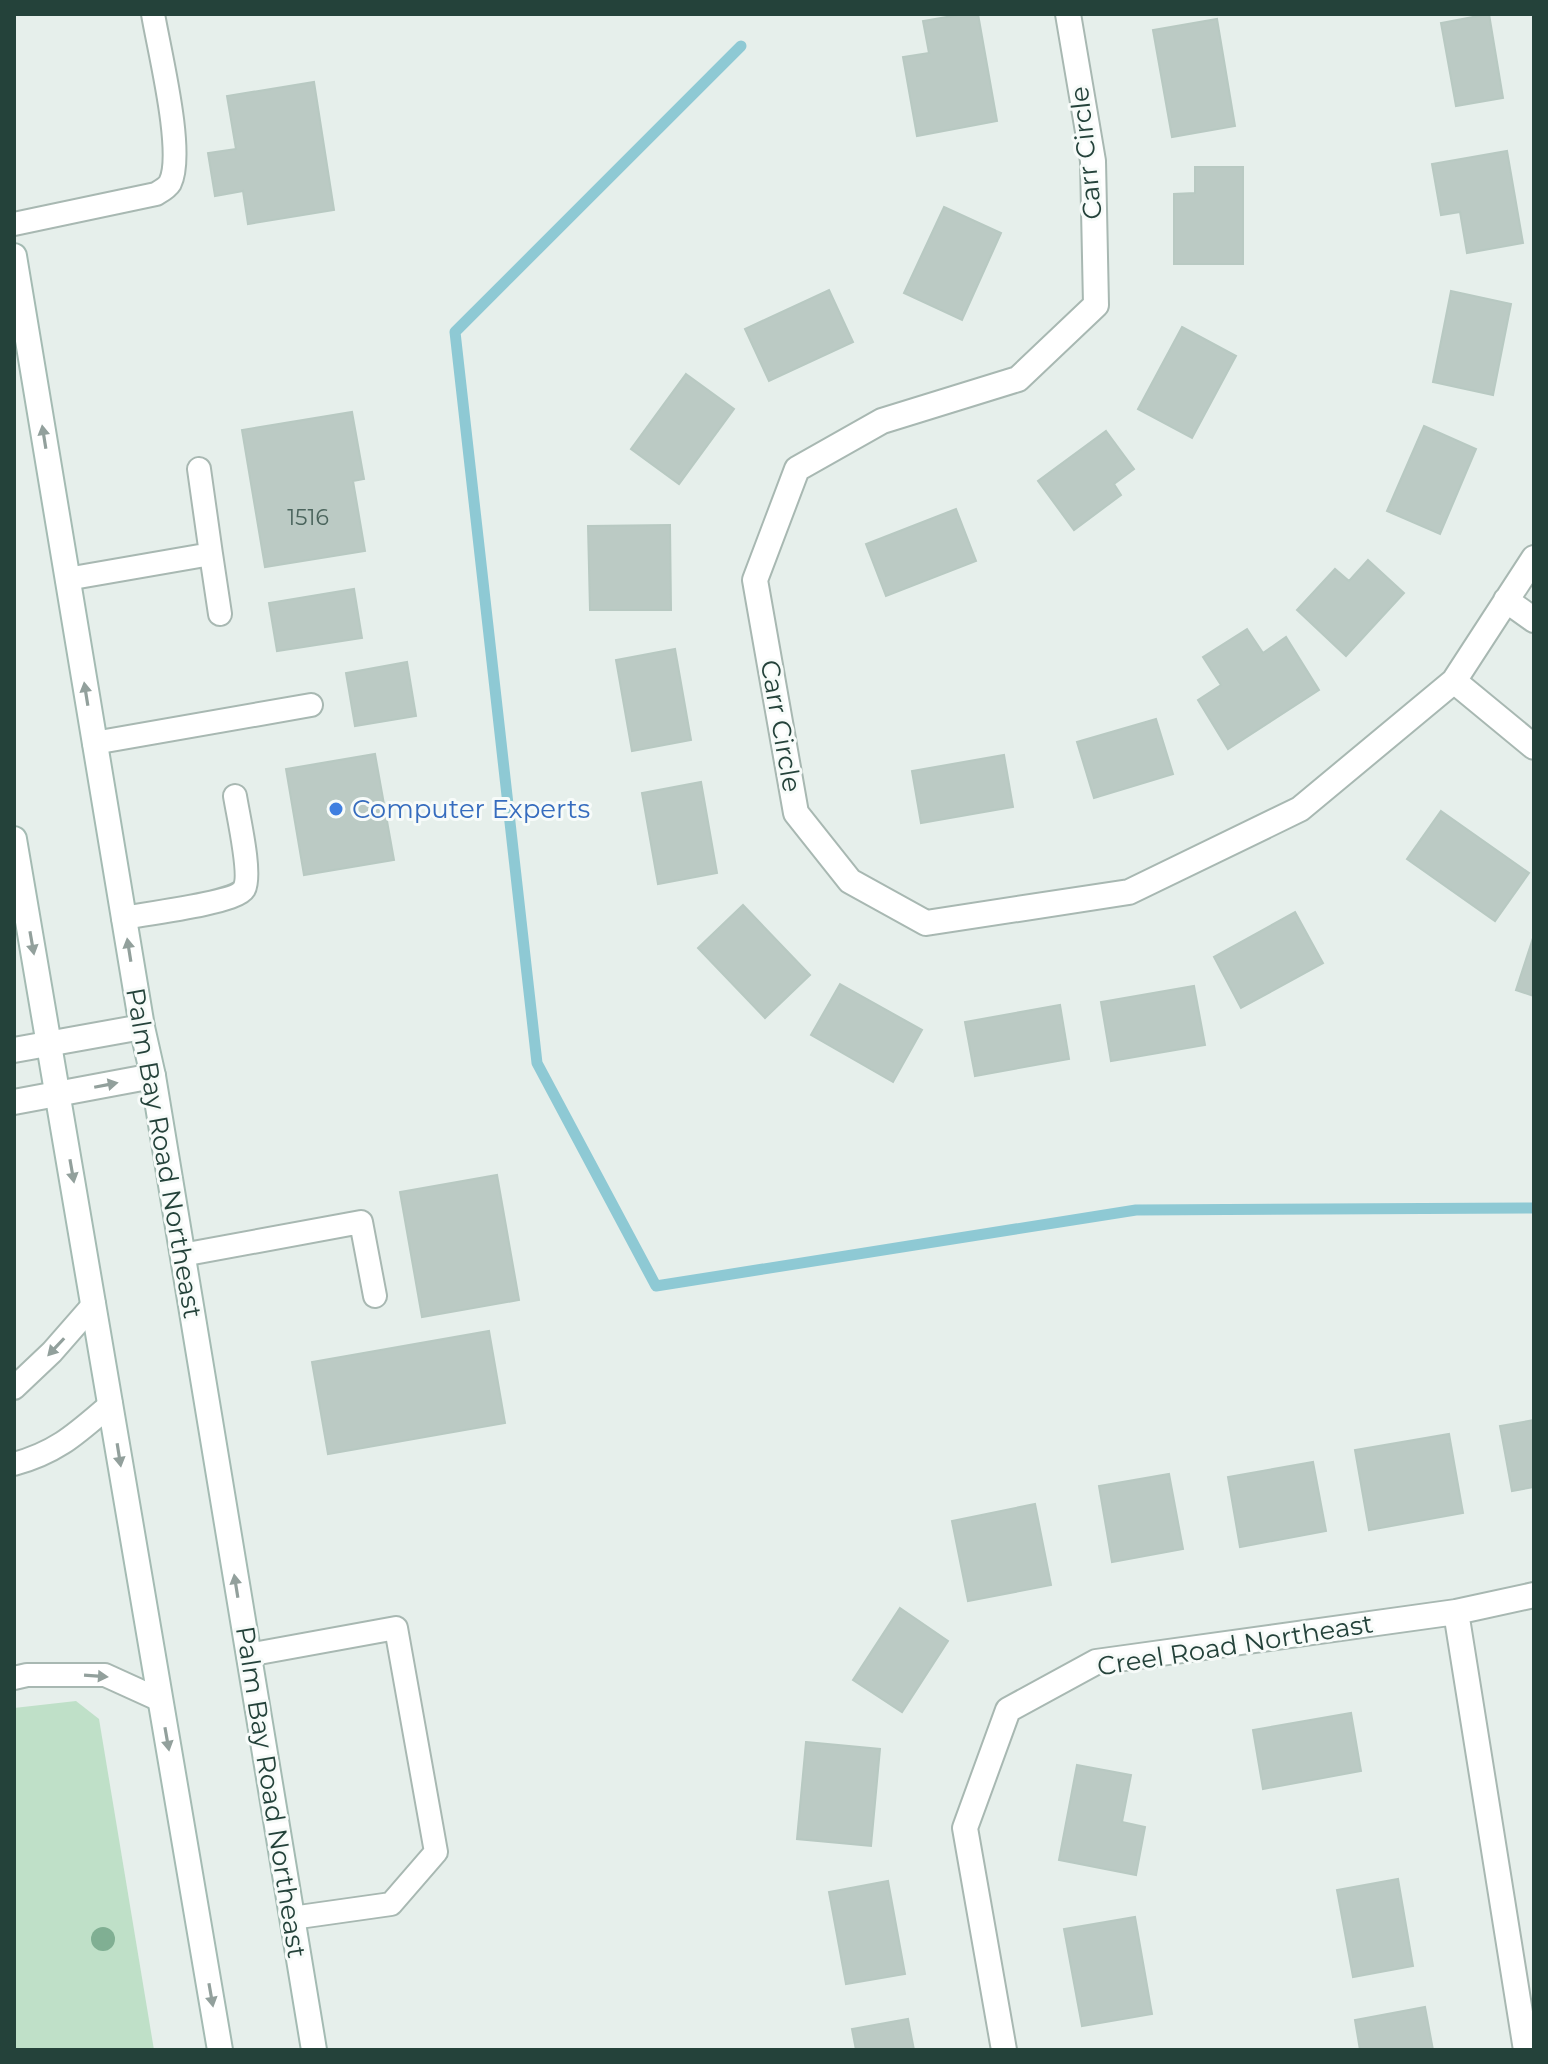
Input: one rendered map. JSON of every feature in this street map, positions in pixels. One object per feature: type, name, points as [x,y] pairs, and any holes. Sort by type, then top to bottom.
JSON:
[{"type":"street","name":"Carr Circle","points":[[1068,14],[1093,161],[1096,305],[1018,379],[882,421],[797,469],[755,580],[796,813],[850,881],[926,923],[1129,892],[1300,809],[1454,681],[1534,558]]},
{"type":"street","name":"Palm Bay Road Northeast","points":[[14,256],[314,2050]]},
{"type":"street","points":[[1506,600],[1534,620]]},
{"type":"street","points":[[1454,681],[1534,747]]},
{"type":"street","points":[[14,839],[220,2050]]},
{"type":"street","points":[[14,1050],[142,1027]]},
{"type":"street","points":[[14,1102],[153,1076]]},
{"type":"street","name":"Creel Road Northeast","points":[[1004,2050],[965,1828],[1008,1710],[1096,1662],[1456,1612],[1534,1595]]},
{"type":"street","points":[[1456,1612],[1526,2050]]},
{"type":"lane","points":[[14,224],[156,194],[169,185],[175,168],[176,141],[153,14]]},
{"type":"lane","points":[[199,469],[220,614]]},
{"type":"lane","points":[[67,579],[211,554]]},
{"type":"lane","points":[[94,743],[311,705]]},
{"type":"lane","points":[[123,918],[240,894],[245,887],[246,869],[235,796]]},
{"type":"lane","points":[[182,1255],[361,1222],[375,1296]]},
{"type":"lane","points":[[14,1388],[52,1352],[94,1304]]},
{"type":"lane","points":[[14,1464],[38,1457],[67,1442],[111,1404]]},
{"type":"lane","points":[[248,1655],[396,1628],[436,1852],[391,1904],[292,1918]]},
{"type":"lane","points":[[21,1676],[105,1675],[160,1700]]},
{"type":"green space","points":[[76,1701],[99,1719],[154,2050],[14,2050],[14,1708]]},
{"type":"building","points":[[978,14],[997,121],[917,136],[903,57],[929,53],[923,21]]},
{"type":"building","points":[[1489,14],[1503,98],[1456,106],[1441,23]]},
{"type":"building","points":[[1217,19],[1235,126],[1172,137],[1153,30]]},
{"type":"building","points":[[314,82],[334,210],[248,224],[243,191],[215,196],[208,153],[236,149],[227,96]]},
{"type":"building","points":[[1507,151],[1523,243],[1467,253],[1460,212],[1441,215],[1432,164]]},
{"type":"building","points":[[1195,167],[1243,167],[1243,264],[1174,264],[1174,194],[1195,193]]},
{"type":"building","points":[[944,207],[1001,233],[962,320],[904,293]]},
{"type":"building","points":[[829,290],[853,342],[769,381],[745,329]]},
{"type":"building","points":[[1451,291],[1511,304],[1493,395],[1433,382]]},
{"type":"building","points":[[1182,327],[1236,356],[1192,438],[1138,409]]},
{"type":"building","points":[[686,374],[734,409],[679,484],[631,449]]},
{"type":"building","points":[[352,412],[364,479],[353,481],[365,551],[265,567],[242,430]]},
{"type":"building","points":[[1424,426],[1476,449],[1440,534],[1387,511]]},
{"type":"building","points":[[1106,431],[1134,469],[1114,484],[1121,495],[1074,530],[1038,481]]},
{"type":"building","points":[[956,509],[976,561],[886,596],[866,544]]},
{"type":"building","points":[[670,525],[671,610],[590,610],[588,526]]},
{"type":"building","points":[[1368,560],[1404,593],[1346,656],[1297,610],[1335,569],[1349,581]]},
{"type":"building","points":[[354,589],[362,638],[277,651],[269,603]]},
{"type":"building","points":[[1247,629],[1263,653],[1286,637],[1319,690],[1228,749],[1198,700],[1221,685],[1203,657]]},
{"type":"building","points":[[675,649],[691,740],[632,751],[616,660]]},
{"type":"building","points":[[407,662],[416,716],[355,726],[346,673]]},
{"type":"building","points":[[1156,719],[1173,774],[1094,798],[1077,742]]},
{"type":"building","points":[[375,754],[394,860],[304,875],[286,769]]},
{"type":"building","points":[[1004,755],[1013,807],[921,823],[912,771]]},
{"type":"building","points":[[701,782],[717,873],[658,884],[642,793]]},
{"type":"building","points":[[1441,811],[1529,873],[1495,921],[1407,859]]},
{"type":"building","points":[[743,905],[810,975],[765,1018],[698,948]]},
{"type":"building","points":[[1295,912],[1323,963],[1241,1008],[1214,957]]},
{"type":"building","points":[[1534,935],[1534,996],[1516,990]]},
{"type":"building","points":[[840,984],[922,1030],[893,1082],[811,1035]]},
{"type":"building","points":[[1194,986],[1205,1045],[1111,1061],[1101,1002]]},
{"type":"building","points":[[1060,1005],[1069,1059],[975,1076],[965,1022]]},
{"type":"building","points":[[497,1175],[519,1300],[422,1317],[400,1192]]},
{"type":"building","points":[[489,1331],[505,1423],[328,1454],[312,1362]]},
{"type":"building","points":[[1534,1420],[1534,1487],[1512,1491],[1500,1426]]},
{"type":"building","points":[[1449,1434],[1463,1513],[1369,1530],[1355,1450]]},
{"type":"building","points":[[1313,1462],[1326,1531],[1240,1547],[1228,1477]]},
{"type":"building","points":[[1169,1474],[1183,1549],[1112,1562],[1099,1486]]},
{"type":"building","points":[[1035,1504],[1051,1585],[968,1601],[952,1521]]},
{"type":"building","points":[[900,1608],[948,1641],[902,1712],[853,1680]]},
{"type":"building","points":[[1351,1713],[1361,1771],[1263,1789],[1253,1730]]},
{"type":"building","points":[[806,1742],[880,1749],[871,1846],[797,1839]]},
{"type":"building","points":[[1077,1765],[1131,1775],[1122,1822],[1145,1827],[1136,1875],[1059,1860]]},
{"type":"building","points":[[1398,1879],[1413,1966],[1353,1977],[1337,1890]]},
{"type":"building","points":[[888,1881],[905,1974],[846,1984],[829,1892]]},
{"type":"building","points":[[1135,1917],[1152,2014],[1082,2026],[1064,1929]]},
{"type":"building","points":[[1425,2007],[1433,2050],[1360,2050],[1355,2020]]},
{"type":"building","points":[[908,2019],[914,2050],[856,2050],[852,2029]]},
{"type":"waterway","points":[[741,46],[455,332],[537,1063],[656,1286],[1136,1210],[1534,1208]]},
{"type":"place","name":"Computer Experts","points":[[336,809]]}]
